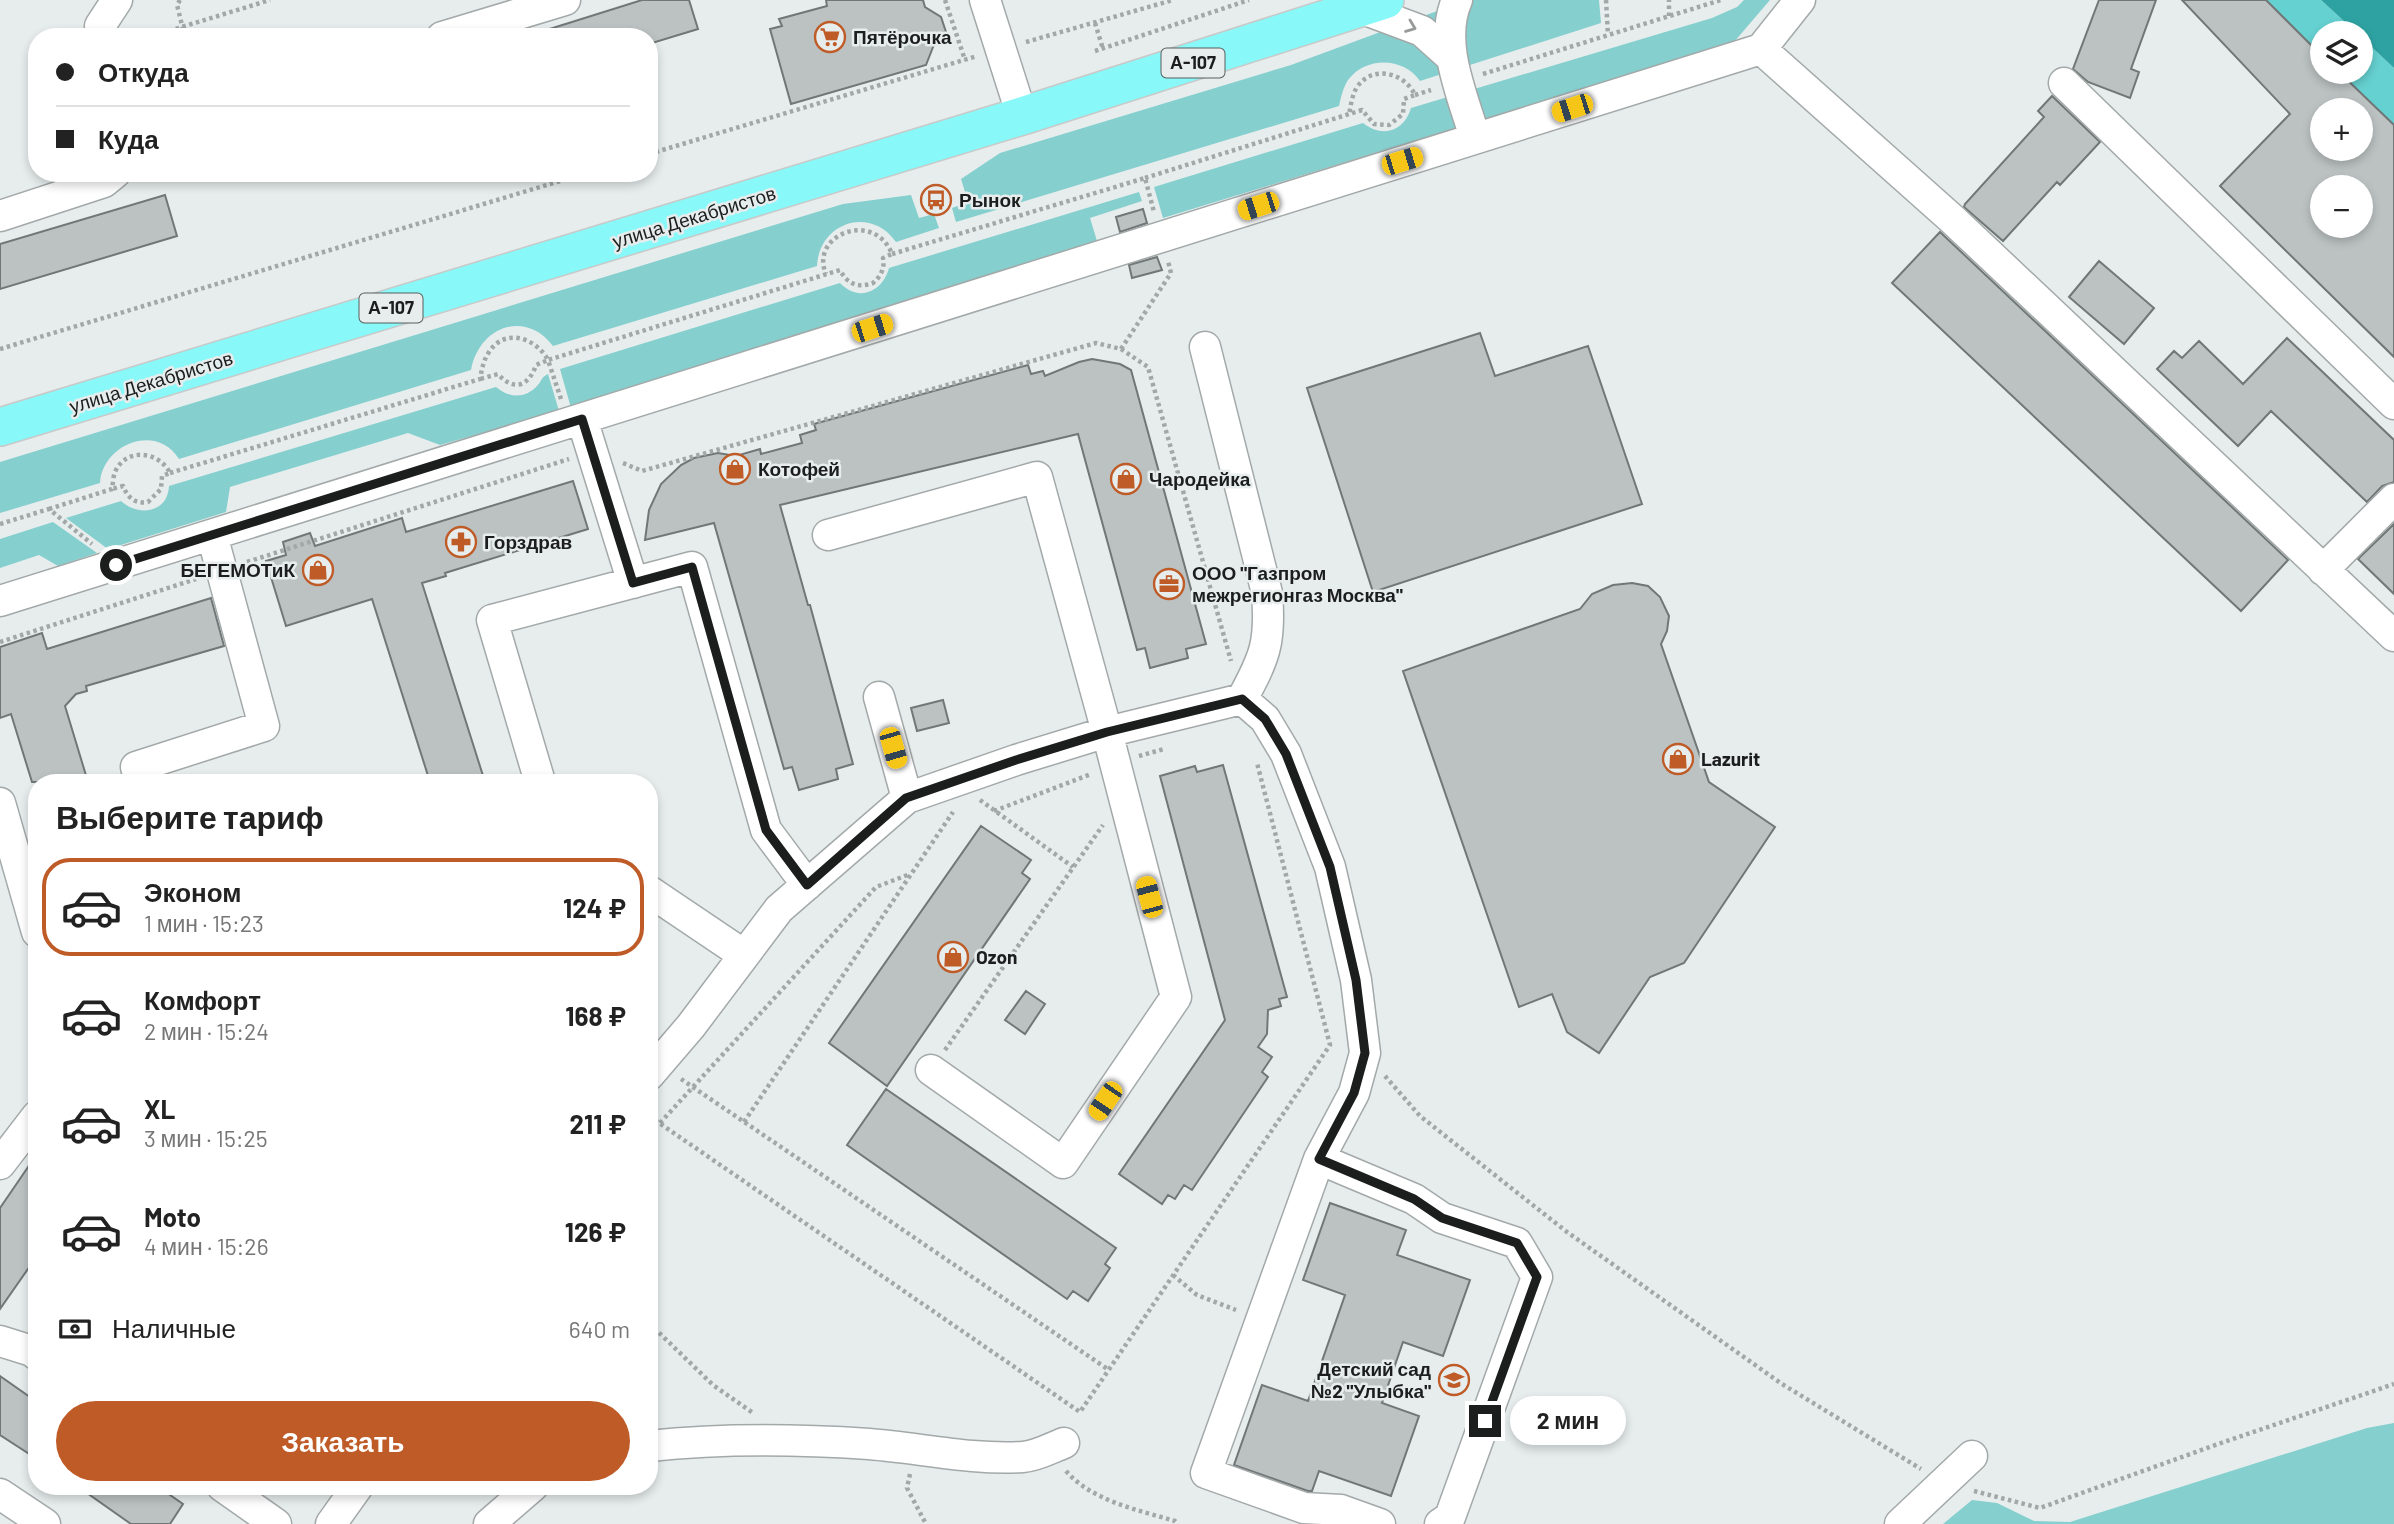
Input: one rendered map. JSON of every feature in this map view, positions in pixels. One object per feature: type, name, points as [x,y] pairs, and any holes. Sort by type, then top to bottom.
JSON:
[{"type":"main road","name":"улица Декабристов","points":[[0,427],[1023,116],[1374,4]]},
{"type":"street","points":[[100,28],[117,0]]},
{"type":"street","points":[[472,28],[565,0]]},
{"type":"street","points":[[985,0],[1023,116]]},
{"type":"street","points":[[1457,0],[1451,13],[1455,69],[1475,138]]},
{"type":"street","points":[[0,601],[212,535],[573,414],[1158,228],[1475,138],[1761,49],[1800,0]]},
{"type":"street","points":[[1374,4],[1422,31],[1455,69]]},
{"type":"street","points":[[1761,49],[1952,219],[2394,636]]},
{"type":"street","points":[[2064,83],[2394,404]]},
{"type":"street","points":[[0,216],[104,182]]},
{"type":"street","points":[[658,1064],[691,1026],[779,909],[906,798],[1107,732],[1242,699],[1265,650],[1270,625],[1266,593],[1205,347]]},
{"type":"street","points":[[573,414],[592,451],[633,583]]},
{"type":"street","points":[[828,535],[1037,477],[1176,997],[1063,1163],[931,1070]]},
{"type":"street","points":[[2323,570],[2394,499]]},
{"type":"street","points":[[138,774],[136,767],[264,726],[212,535]]},
{"type":"street","points":[[538,774],[492,620],[692,567],[766,830],[807,885]]},
{"type":"street","points":[[879,697],[906,798]]},
{"type":"street","points":[[1242,699],[1265,719],[1286,754],[1330,867],[1356,980],[1365,1053],[1354,1093],[1319,1159],[1206,1473],[1304,1508],[1341,1510],[1380,1524]]},
{"type":"street","points":[[0,803],[28,901]]},
{"type":"street","points":[[658,897],[744,955]]},
{"type":"street","points":[[0,1164],[28,1128]]},
{"type":"street","points":[[1319,1159],[1414,1199],[1442,1218],[1517,1243],[1537,1277],[1450,1517],[1440,1524]]},
{"type":"street","points":[[0,1341],[28,1347]]},
{"type":"street","points":[[658,1445],[695,1441],[790,1439],[970,1456],[1026,1457],[1055,1446]]},
{"type":"street","points":[[1900,1524],[1972,1455]]},
{"type":"street","points":[[0,1494],[45,1524]]},
{"type":"street","points":[[235,1495],[276,1524]]},
{"type":"street","points":[[331,1524],[352,1495]]},
{"type":"street","points":[[489,1524],[523,1495]]},
{"type":"path","points":[[180,0],[177,5],[182,26]]},
{"type":"path","points":[[176,28],[270,0]]},
{"type":"path","points":[[945,0],[965,60]]},
{"type":"path","points":[[658,151],[1173,0]]},
{"type":"path","points":[[1095,51],[1249,0]]},
{"type":"path","points":[[1606,0],[1608,35]]},
{"type":"path","points":[[1669,0],[1669,16]]},
{"type":"path","points":[[0,524],[123,486],[135,502],[148,502],[161,489],[162,476],[170,473],[499,374],[508,383],[516,385],[526,382],[536,365],[548,360],[840,270],[850,283],[858,286],[873,283],[882,272],[883,258],[892,254],[1362,110],[1374,124],[1389,125],[1403,114],[1404,99],[1415,95],[1455,69],[1608,35],[1721,0]]},
{"type":"path","points":[[1095,22],[1103,48]]},
{"type":"path","points":[[1349,114],[1357,87],[1375,75],[1388,72],[1399,76],[1411,85],[1415,95]]},
{"type":"path","points":[[1121,349],[1171,273],[1144,178]]},
{"type":"path","points":[[0,349],[557,182]]},
{"type":"path","points":[[826,274],[824,258],[831,243],[842,233],[867,230],[888,244],[892,254]]},
{"type":"path","points":[[480,379],[483,363],[500,340],[524,338],[537,345],[548,360],[573,414]]},
{"type":"path","points":[[0,642],[592,451],[642,471],[1096,343],[1121,349],[1148,367],[1234,670]]},
{"type":"path","points":[[113,489],[115,472],[124,461],[139,454],[160,459],[170,473]]},
{"type":"path","points":[[49,509],[102,551]]},
{"type":"path","points":[[994,811],[1114,763]]},
{"type":"path","points":[[931,1070],[1123,797]]},
{"type":"path","points":[[978,799],[1073,867]]},
{"type":"path","points":[[744,1122],[954,811]]},
{"type":"path","points":[[660,1123],[876,887],[910,874]]},
{"type":"path","points":[[1365,1053],[1420,1116],[1567,1232],[1782,1384],[1944,1483],[2040,1508],[2394,1384]]},
{"type":"path","points":[[658,1071],[693,1087],[1109,1370]]},
{"type":"path","points":[[1173,1275],[1197,1295],[1260,1319]]},
{"type":"path","points":[[658,1332],[713,1385],[790,1439]]},
{"type":"path","points":[[1055,1446],[1078,1485],[1131,1508],[1178,1524]]},
{"type":"path","points":[[916,1450],[907,1489],[926,1524]]},
{"type":"shaded area","points":[[1467,0],[1599,0],[1601,23],[1420,81],[1405,67],[1385,62],[1374,63],[1356,72],[1348,80],[1339,106],[956,222],[952,208],[968,202],[961,179],[1000,153],[1291,65]]},
{"type":"shaded area","points":[[1744,0],[1770,0],[1734,42],[1728,45],[1163,218],[1154,187],[1363,123],[1378,130],[1392,130],[1403,123],[1411,108],[1712,18],[1737,7]]},
{"type":"shaded area","points":[[2266,0],[2321,0],[2344,21],[2310,21],[2310,43]]},
{"type":"shaded area","points":[[2321,0],[2394,0],[2394,68],[2373,48],[2373,21],[2344,21]]},
{"type":"shaded area","points":[[2373,48],[2394,68],[2394,126],[2373,105],[2373,98],[2365,98],[2351,84],[2373,84]]},
{"type":"shaded area","points":[[1139,192],[1142,201],[1090,218],[1097,241],[571,408],[560,369],[840,283],[855,292],[869,292],[881,283],[889,268]]},
{"type":"shaded area","points":[[911,195],[919,218],[934,214],[939,228],[896,242],[873,224],[848,224],[827,239],[820,251],[817,266],[553,346],[530,328],[504,328],[483,343],[471,370],[179,459],[169,448],[157,442],[144,440],[132,443],[110,458],[100,483],[0,513],[0,462],[843,204]]},
{"type":"shaded area","points":[[548,374],[559,411],[440,445],[408,433],[230,487],[226,512],[108,549],[66,518],[121,501],[136,509],[151,510],[163,502],[169,486],[496,387],[512,395],[522,395],[532,390]]},
{"type":"shaded area","points":[[53,522],[97,553],[58,566],[39,555],[0,568],[0,539]]},
{"type":"shaded area","points":[[2394,1423],[2394,1524],[1943,1524],[1972,1500],[1997,1503],[2034,1521],[2070,1522],[2367,1428]]},
{"type":"building","points":[[642,0],[689,0],[698,29],[658,41],[658,28],[553,28]]},
{"type":"building","points":[[826,0],[923,0],[925,7],[941,17],[946,32],[943,40],[935,42],[926,65],[791,104],[770,29],[782,26],[779,19],[827,6]]},
{"type":"building","points":[[2099,0],[2156,0],[2131,69],[2139,72],[2130,98],[2088,82],[2073,69]]},
{"type":"building","points":[[2182,0],[2266,0],[2310,44],[2310,84],[2351,84],[2366,98],[2310,98],[2310,161],[2373,161],[2373,105],[2394,125],[2394,357],[2220,186],[2290,114]]},
{"type":"building","points":[[2052,96],[2100,142],[2060,185],[2057,182],[2003,241],[1964,207],[1965,204],[2044,117],[2038,111]]},
{"type":"building","points":[[165,195],[177,236],[0,289],[0,244]]},
{"type":"building","points":[[1143,209],[1147,223],[1120,232],[1116,217]]},
{"type":"building","points":[[1940,232],[2288,560],[2241,611],[1892,283]]},
{"type":"building","points":[[1157,257],[1162,270],[1132,278],[1129,265]]},
{"type":"building","points":[[2099,261],[2154,308],[2124,344],[2069,297]]},
{"type":"building","points":[[1480,333],[1495,376],[1588,346],[1642,504],[1373,592],[1307,388]]},
{"type":"building","points":[[2287,338],[2394,440],[2394,482],[2382,486],[2367,502],[2271,411],[2238,446],[2157,369],[2174,351],[2182,358],[2199,341],[2243,384]]},
{"type":"building","points":[[1092,359],[1120,364],[1131,370],[1206,644],[1186,649],[1188,658],[1150,668],[1145,648],[1137,650],[1078,434],[780,505],[853,764],[836,769],[838,779],[799,790],[792,767],[784,769],[714,523],[645,540],[649,510],[661,484],[681,465],[694,458],[718,453],[736,456],[760,449],[761,454],[802,443],[800,435],[816,430],[814,424],[1028,365],[1031,374],[1043,371],[1045,376]]},
{"type":"building","points":[[573,481],[588,529],[445,573],[446,576],[422,583],[482,774],[427,774],[372,599],[286,626],[266,561],[286,555],[283,542],[310,533],[315,546],[402,518],[406,532]]},
{"type":"building","points":[[2394,524],[2394,594],[2358,559]]},
{"type":"building","points":[[1632,583],[1648,586],[1660,597],[1669,616],[1667,631],[1661,644],[1709,782],[1775,827],[1684,963],[1650,977],[1599,1053],[1567,1032],[1552,994],[1519,1007],[1403,671],[1580,609],[1592,594],[1613,585]]},
{"type":"building","points":[[211,598],[224,646],[86,686],[87,691],[76,694],[65,706],[86,774],[30,774],[11,714],[0,718],[0,647],[42,633],[47,649]]},
{"type":"building","points":[[943,700],[949,723],[917,731],[911,708]]},
{"type":"building","points":[[1223,765],[1287,997],[1279,999],[1281,1006],[1268,1010],[1267,1034],[1258,1047],[1272,1057],[1262,1072],[1268,1077],[1192,1190],[1184,1185],[1175,1199],[1168,1195],[1162,1204],[1119,1174],[1225,1020],[1160,776],[1195,766],[1197,772]]},
{"type":"building","points":[[981,826],[1031,860],[1022,873],[1030,879],[887,1086],[829,1043]]},
{"type":"building","points":[[1026,991],[1045,1004],[1025,1034],[1005,1020]]},
{"type":"building","points":[[886,1089],[1116,1248],[1105,1264],[1110,1268],[1088,1301],[1073,1291],[1067,1299],[847,1145]]},
{"type":"building","points":[[28,1167],[28,1269],[0,1309],[0,1208]]},
{"type":"building","points":[[1330,1203],[1406,1230],[1397,1255],[1470,1280],[1443,1356],[1403,1342],[1382,1403],[1419,1416],[1391,1496],[1319,1471],[1312,1491],[1308,1491],[1234,1465],[1262,1385],[1308,1401],[1345,1295],[1303,1280]]},
{"type":"building","points":[[0,1376],[28,1396],[28,1453],[0,1435]]},
{"type":"building","points":[[90,1495],[170,1495],[183,1504],[170,1524],[131,1524]]},
{"type":"place","name":"Пятёрочка","points":[[830,37]]},
{"type":"place","name":"Рынок","points":[[936,200]]},
{"type":"place","name":"Котофей","points":[[735,469]]},
{"type":"place","name":"Чародейка","points":[[1126,479]]},
{"type":"place","name":"Горздрав","points":[[461,542]]},
{"type":"place","name":"БЕГЕМОТиК","points":[[318,570]]},
{"type":"place","name":"ООО \"Газпром межрегионгаз Москва\"","points":[[1169,584]]},
{"type":"place","name":"Lazurit","points":[[1678,759]]},
{"type":"place","name":"Ozon","points":[[953,957]]},
{"type":"place","name":"Детский сад №2 \"Улыбка\"","points":[[1454,1380]]},
{"type":"route","points":[[116,565],[582,419],[633,583],[692,567],[766,830],[807,885],[906,798],[1107,732],[1242,699],[1265,719],[1286,754],[1330,867],[1356,980],[1365,1053],[1354,1093],[1319,1159],[1414,1199],[1442,1218],[1517,1243],[1537,1277],[1485,1421]]}]
